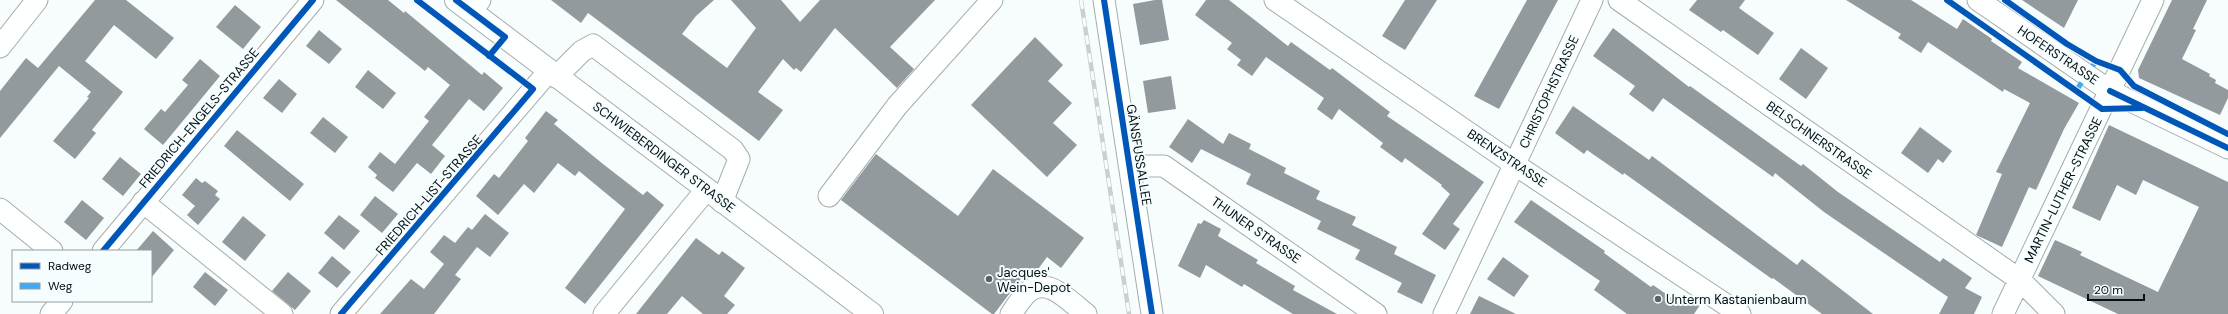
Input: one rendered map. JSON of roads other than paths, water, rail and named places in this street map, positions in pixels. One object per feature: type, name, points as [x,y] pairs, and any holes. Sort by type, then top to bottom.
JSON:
[{"type":"main road","name":"SCHWIEBERDINGER STRASSE","points":[[469,4],[552,74],[872,314]]},
{"type":"street","name":"FRIEDRICH-ENGELS-STRASSE","points":[[104,250],[313,0]]},
{"type":"street","points":[[829,196],[897,106],[992,0]]},
{"type":"street","name":"GÄNSFUSSALLEE","points":[[1104,0],[1152,314]]},
{"type":"street","name":"BRENZSTRASSE","points":[[1276,0],[1514,164],[1740,314]]},
{"type":"street","name":"CHRISTOPHSTRASSE","points":[[1444,314],[1592,0]]},
{"type":"street","name":"BELSCHNERSTRASSE","points":[[1619,0],[2020,280],[2054,314]]},
{"type":"street","name":"HOFERSTRASSE","points":[[1978,0],[2110,91],[2228,148]]},
{"type":"street","name":"MARTIN-LUTHER-STRASSE","points":[[2003,314],[2153,0]]},
{"type":"street","points":[[0,47],[35,1]]},
{"type":"street","name":"FRIEDRICH-LIST-STRASSE","points":[[341,314],[552,74],[582,50],[593,45],[733,150],[739,159],[714,196]]},
{"type":"street","name":"THUNER STRASSE","points":[[1130,166],[1164,166],[1376,314]]},
{"type":"street","points":[[604,314],[714,196]]},
{"type":"street","points":[[143,202],[282,314]]},
{"type":"street","points":[[0,209],[51,250]]},
{"type":"street","points":[[1011,314],[1028,292],[1042,285],[1050,287],[1086,314]]},
{"type":"street","points":[[51,314],[61,302]]},
{"type":"railway","points":[[1081,0],[1129,314]]},
{"type":"place","name":"Jacques' Wein-Depot","points":[[989,279]]},
{"type":"place","name":"Unterm Kastanienbaum","points":[[1658,299]]}]
